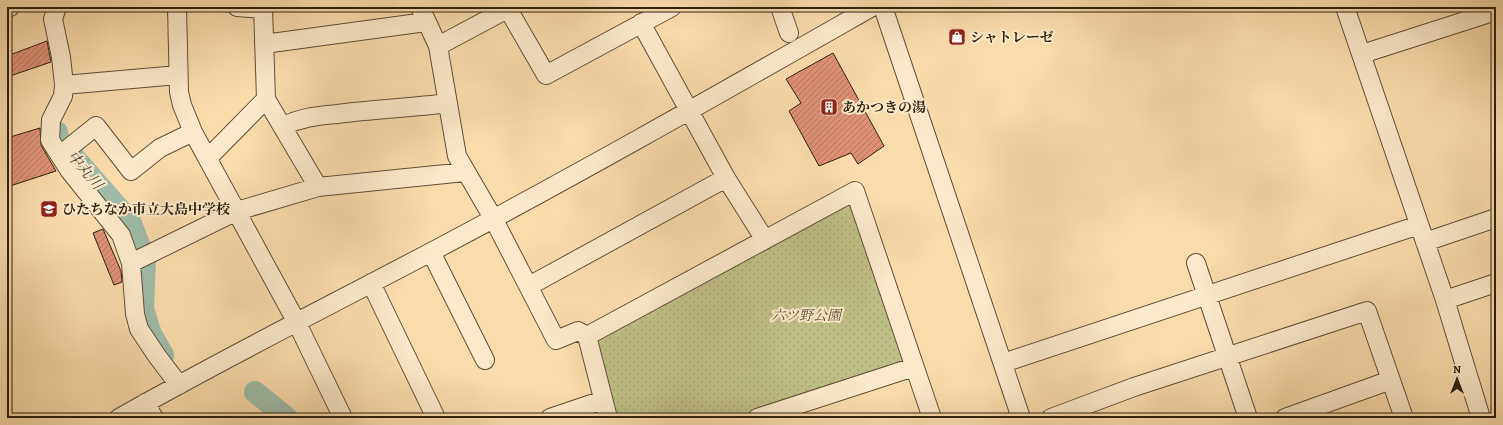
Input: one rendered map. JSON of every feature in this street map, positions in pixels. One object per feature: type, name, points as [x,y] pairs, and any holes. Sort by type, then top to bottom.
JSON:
[{"type":"street","points":[[57,7],[53,19],[61,57],[64,85],[63,96],[51,120],[50,140],[69,170],[121,235],[131,262],[135,314],[139,329],[179,385]]},
{"type":"street","points":[[177,7],[178,75],[182,105],[193,132],[296,321],[340,417]]},
{"type":"street","points":[[237,7],[263,8],[266,99],[284,126],[318,186]]},
{"type":"street","points":[[438,46],[509,8],[546,75],[672,7]]},
{"type":"street","points":[[780,7],[789,33]]},
{"type":"street","points":[[119,418],[150,410],[179,385],[296,321],[431,252],[690,110],[872,7]]},
{"type":"street","points":[[883,7],[1021,418]]},
{"type":"street","points":[[1348,8],[1362,54],[1445,300],[1481,418]]},
{"type":"street","points":[[1362,54],[1496,9]]},
{"type":"street","points":[[264,44],[423,14],[438,46],[457,156],[493,218],[556,340],[578,331],[587,336],[608,418]]},
{"type":"street","points":[[641,24],[690,110],[726,178],[765,240]]},
{"type":"street","points":[[64,85],[178,75]]},
{"type":"street","points":[[208,158],[266,99]]},
{"type":"street","points":[[284,126],[298,119],[376,109],[409,108],[448,104]]},
{"type":"street","points":[[60,155],[96,126],[131,171],[160,148],[193,132]]},
{"type":"street","points":[[131,262],[237,211],[318,186],[465,172]]},
{"type":"street","points":[[529,286],[726,178]]},
{"type":"street","points":[[587,336],[855,191],[932,418]]},
{"type":"street","points":[[1003,363],[1207,296],[1422,234],[1496,218]]},
{"type":"street","points":[[431,252],[485,360]]},
{"type":"street","points":[[1196,263],[1248,418]]},
{"type":"street","points":[[371,282],[436,418]]},
{"type":"street","points":[[1445,300],[1496,283]]},
{"type":"street","points":[[1051,418],[1134,387],[1367,311],[1404,418]]},
{"type":"street","points":[[768,416],[914,367]]},
{"type":"street","points":[[1285,418],[1391,380]]},
{"type":"street","points":[[550,418],[603,400]]},
{"type":"green space","name":"六ツ野公園","points":[[847,204],[853,209],[906,366],[749,418],[615,418],[595,347],[603,334]]},
{"type":"building","points":[[47,41],[51,62],[7,77],[7,56]]},
{"type":"building","name":"あかつきの湯","points":[[833,53],[884,146],[858,164],[851,153],[819,166],[789,111],[801,103],[786,79]]},
{"type":"building","points":[[40,128],[41,145],[56,171],[7,187],[7,138]]},
{"type":"building","points":[[103,229],[121,271],[122,282],[114,285],[93,233]]},
{"type":"waterway","name":"中丸川","points":[[57,132],[58,139],[130,221],[145,260],[143,309],[151,334],[163,355]]},
{"type":"waterway","name":"中丸川","points":[[255,392],[287,418]]},
{"type":"place","name":"シャトレーゼ","points":[[957,37]]},
{"type":"place","name":"あかつきの湯","points":[[829,107]]},
{"type":"place","name":"ひたちなか市立大島中学校","points":[[49,209]]}]
